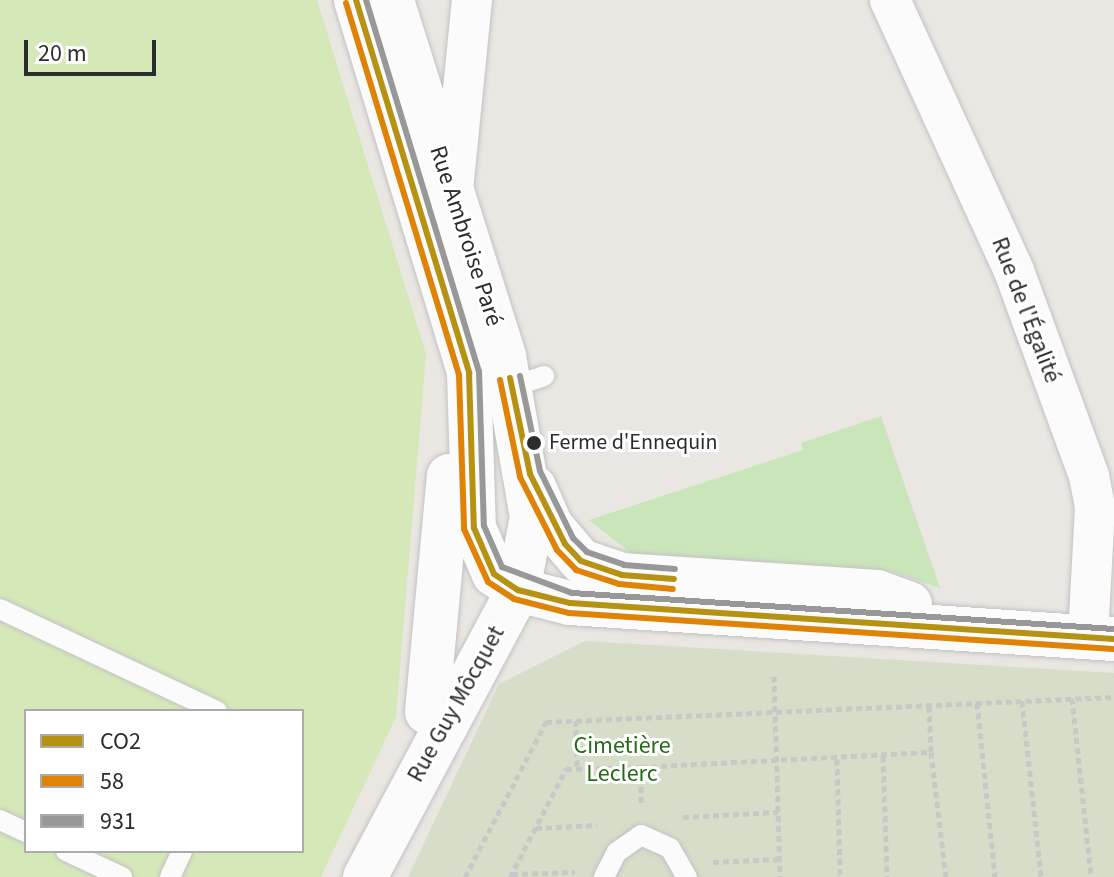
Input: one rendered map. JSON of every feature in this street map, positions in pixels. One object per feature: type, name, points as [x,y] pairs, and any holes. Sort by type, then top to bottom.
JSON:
[{"type":"street","name":"Rue Ambroise Paré","points":[[356,0],[448,299],[473,392],[476,541],[487,567],[518,590],[530,545],[528,382],[453,194],[392,0]]},
{"type":"street","points":[[453,194],[472,0]]},
{"type":"street","name":"Rue de l'Égalité","points":[[890,0],[1014,271],[1089,476],[1095,507],[1101,638]]},
{"type":"street","name":"Rue Ambroise Paré","points":[[427,712],[458,366],[448,299]]},
{"type":"street","name":"Rue Ambroise Paré","points":[[530,474],[551,526],[581,561],[622,575],[877,592],[944,620]]},
{"type":"street","points":[[518,590],[547,586],[944,620],[1101,638]]},
{"type":"street","name":"Rue Guy Môcquet","points":[[394,817],[427,712],[476,627],[518,590]]},
{"type":"street","name":"Rue Guy Môcquet","points":[[365,877],[394,817],[518,590]]},
{"type":"lane","points":[[0,609],[213,709]]},
{"type":"lane","points":[[0,820],[24,831]]},
{"type":"lane","points":[[594,874],[641,835],[670,848],[686,875]]},
{"type":"lane","points":[[70,853],[122,877]]},
{"type":"lane","points":[[170,877],[181,853]]},
{"type":"path","points":[[774,676],[780,877]]},
{"type":"path","points":[[465,877],[546,722],[1114,697]]},
{"type":"path","points":[[1072,698],[1091,877]]},
{"type":"path","points":[[1022,701],[1041,877]]},
{"type":"path","points":[[977,703],[995,877]]},
{"type":"path","points":[[929,706],[931,752],[946,877]]},
{"type":"path","points":[[576,720],[577,769]]},
{"type":"path","points":[[594,874],[511,876],[566,769],[777,762],[931,752]]},
{"type":"path","points":[[883,756],[887,877]]},
{"type":"path","points":[[837,759],[840,877]]},
{"type":"path","points":[[641,767],[641,835]]},
{"type":"path","points":[[670,848],[679,817],[778,812]]},
{"type":"path","points":[[536,828],[603,824],[617,852]]},
{"type":"path","points":[[686,875],[701,862],[780,859]]},
{"type":"green space","points":[[0,0],[317,0],[426,354],[396,717],[321,877],[0,877]]},
{"type":"green space","points":[[881,416],[940,588],[890,571],[632,554],[589,520],[803,450],[801,443]]},
{"type":"green space","name":"Cimetière Leclerc","points":[[585,641],[1114,673],[1114,877],[408,877],[499,684]]},
{"type":"transit line","name":"CO2","points":[[356,0],[469,373],[474,528],[494,574],[518,590],[570,603],[1114,639]]},
{"type":"transit line","name":"931","points":[[366,0],[479,371],[484,526],[502,567],[572,593],[1114,629]]},
{"type":"transit line","name":"58","points":[[346,3],[459,375],[464,529],[488,582],[514,599],[569,613],[1113,649]]},
{"type":"transit line","name":"931","points":[[520,376],[540,471],[573,538],[587,552],[624,565],[675,569]]},
{"type":"transit line","name":"CO2","points":[[510,378],[530,474],[565,544],[581,561],[622,575],[674,579]]},
{"type":"transit line","name":"58","points":[[500,380],[520,477],[557,550],[576,570],[619,584],[673,589]]},
{"type":"place","name":"Ferme d'Ennequin","points":[[534,443]]}]
